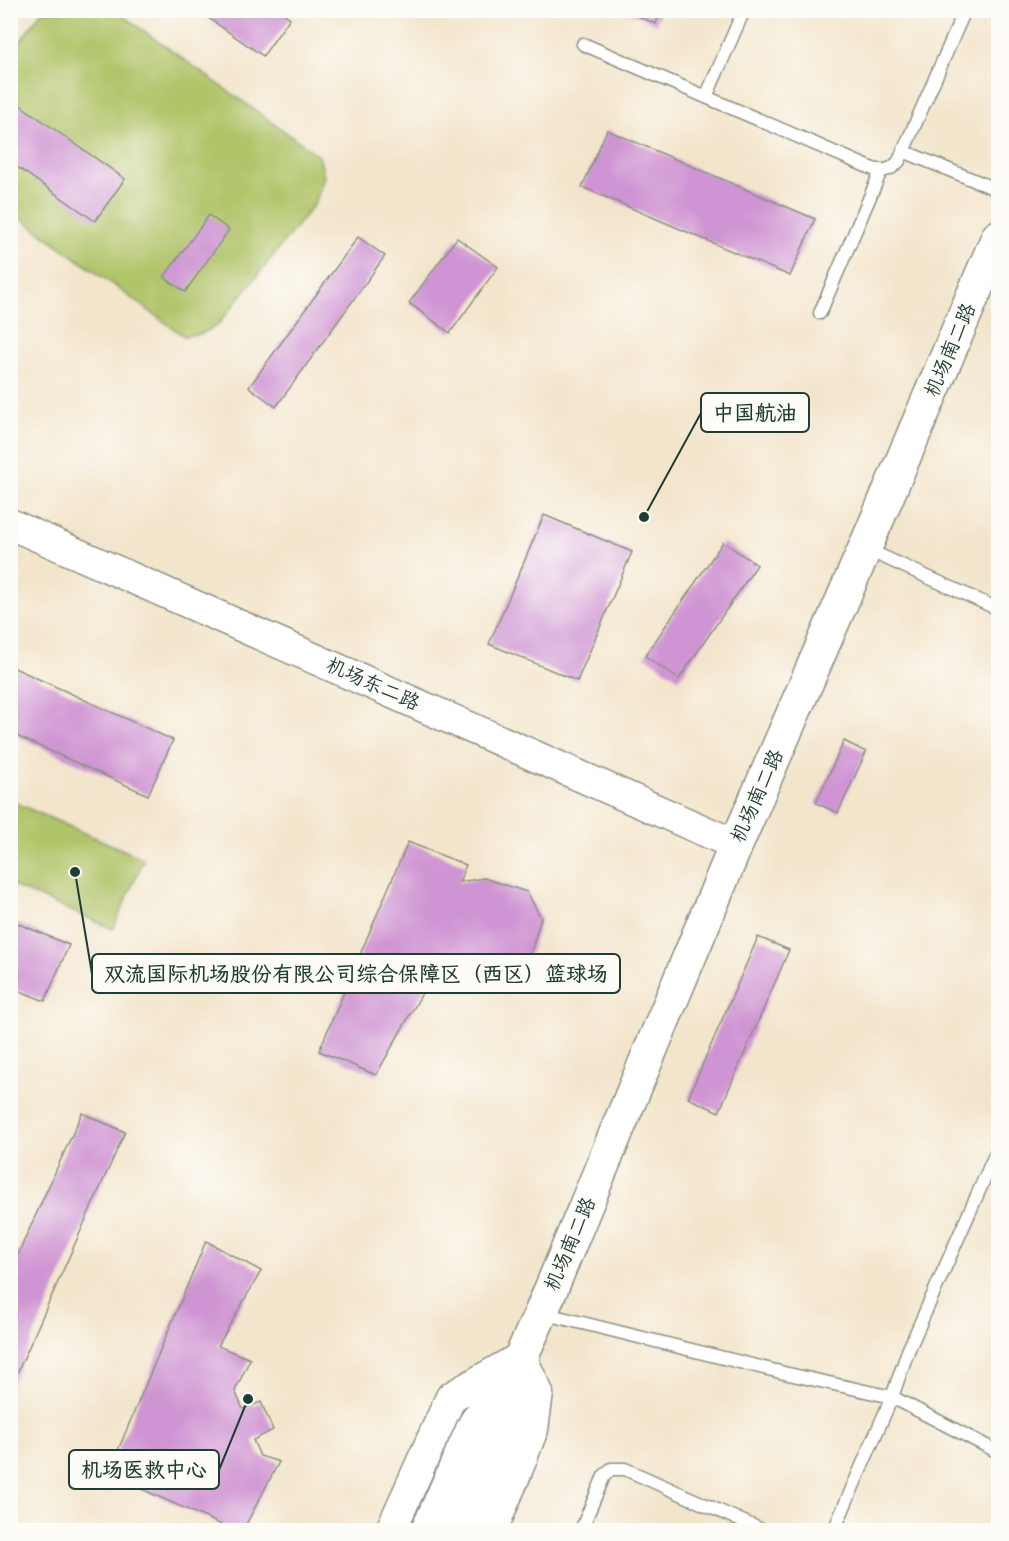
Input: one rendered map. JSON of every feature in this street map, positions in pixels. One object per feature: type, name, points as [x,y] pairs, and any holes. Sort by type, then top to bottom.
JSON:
[{"type":"main road","name":"机场南二路","points":[[521,1357],[736,845],[998,241]]},
{"type":"main road","points":[[428,1530],[475,1424],[521,1357]]},
{"type":"main road","points":[[463,1530],[514,1412],[521,1357]]},
{"type":"street","name":"机场东二路","points":[[10,524],[736,845]]},
{"type":"street","points":[[391,1530],[451,1397],[521,1357],[538,1393],[532,1429],[517,1472],[492,1530]]},
{"type":"lane","points":[[706,97],[744,10]]},
{"type":"lane","points":[[583,44],[881,171],[892,169],[899,161],[965,10]]},
{"type":"lane","points":[[903,151],[999,190]]},
{"type":"lane","points":[[820,313],[881,171]]},
{"type":"lane","points":[[865,548],[999,609]]},
{"type":"lane","points":[[834,1530],[892,1397],[908,1351],[999,1148]]},
{"type":"lane","points":[[541,1313],[892,1397],[999,1452]]},
{"type":"lane","points":[[581,1530],[604,1476],[611,1469],[625,1468],[762,1530]]},
{"type":"green space","points":[[42,11],[116,11],[319,156],[324,176],[316,202],[217,326],[201,334],[184,336],[11,211],[11,54]]},
{"type":"green space","points":[[11,801],[144,859],[113,929],[11,885]]},
{"type":"building","points":[[197,10],[279,10],[290,18],[263,56]]},
{"type":"building","points":[[624,10],[661,10],[656,24]]},
{"type":"building","points":[[10,98],[125,179],[95,221],[10,162]]},
{"type":"building","points":[[607,130],[815,219],[790,276],[582,187]]},
{"type":"building","points":[[209,215],[229,230],[185,292],[164,277]]},
{"type":"building","points":[[358,237],[385,256],[276,407],[249,387]]},
{"type":"building","points":[[457,238],[498,267],[450,333],[409,303]]},
{"type":"building","points":[[544,515],[632,552],[577,681],[489,644]]},
{"type":"building","points":[[723,542],[757,565],[679,679],[645,656]]},
{"type":"building","points":[[10,666],[173,740],[148,795],[10,733]]},
{"type":"building","points":[[844,741],[866,752],[838,813],[816,803]]},
{"type":"building","points":[[408,842],[466,865],[459,882],[484,878],[527,892],[541,918],[531,952],[517,970],[481,978],[438,965],[376,1075],[319,1051]]},
{"type":"building","points":[[10,920],[69,945],[45,1001],[10,987]]},
{"type":"building","points":[[758,937],[789,950],[719,1112],[688,1098]]},
{"type":"building","points":[[82,1113],[125,1132],[10,1389],[10,1272]]},
{"type":"building","points":[[206,1241],[261,1271],[218,1346],[250,1359],[235,1391],[243,1409],[261,1402],[273,1430],[253,1440],[260,1456],[279,1462],[243,1530],[233,1530],[108,1474]]},
{"type":"place","name":"中国航油","points":[[644,517]]},
{"type":"place","name":"双流国际机场股份有限公司综合保障区（西区）篮球场","points":[[75,872]]},
{"type":"place","name":"机场医救中心","points":[[248,1399]]}]
